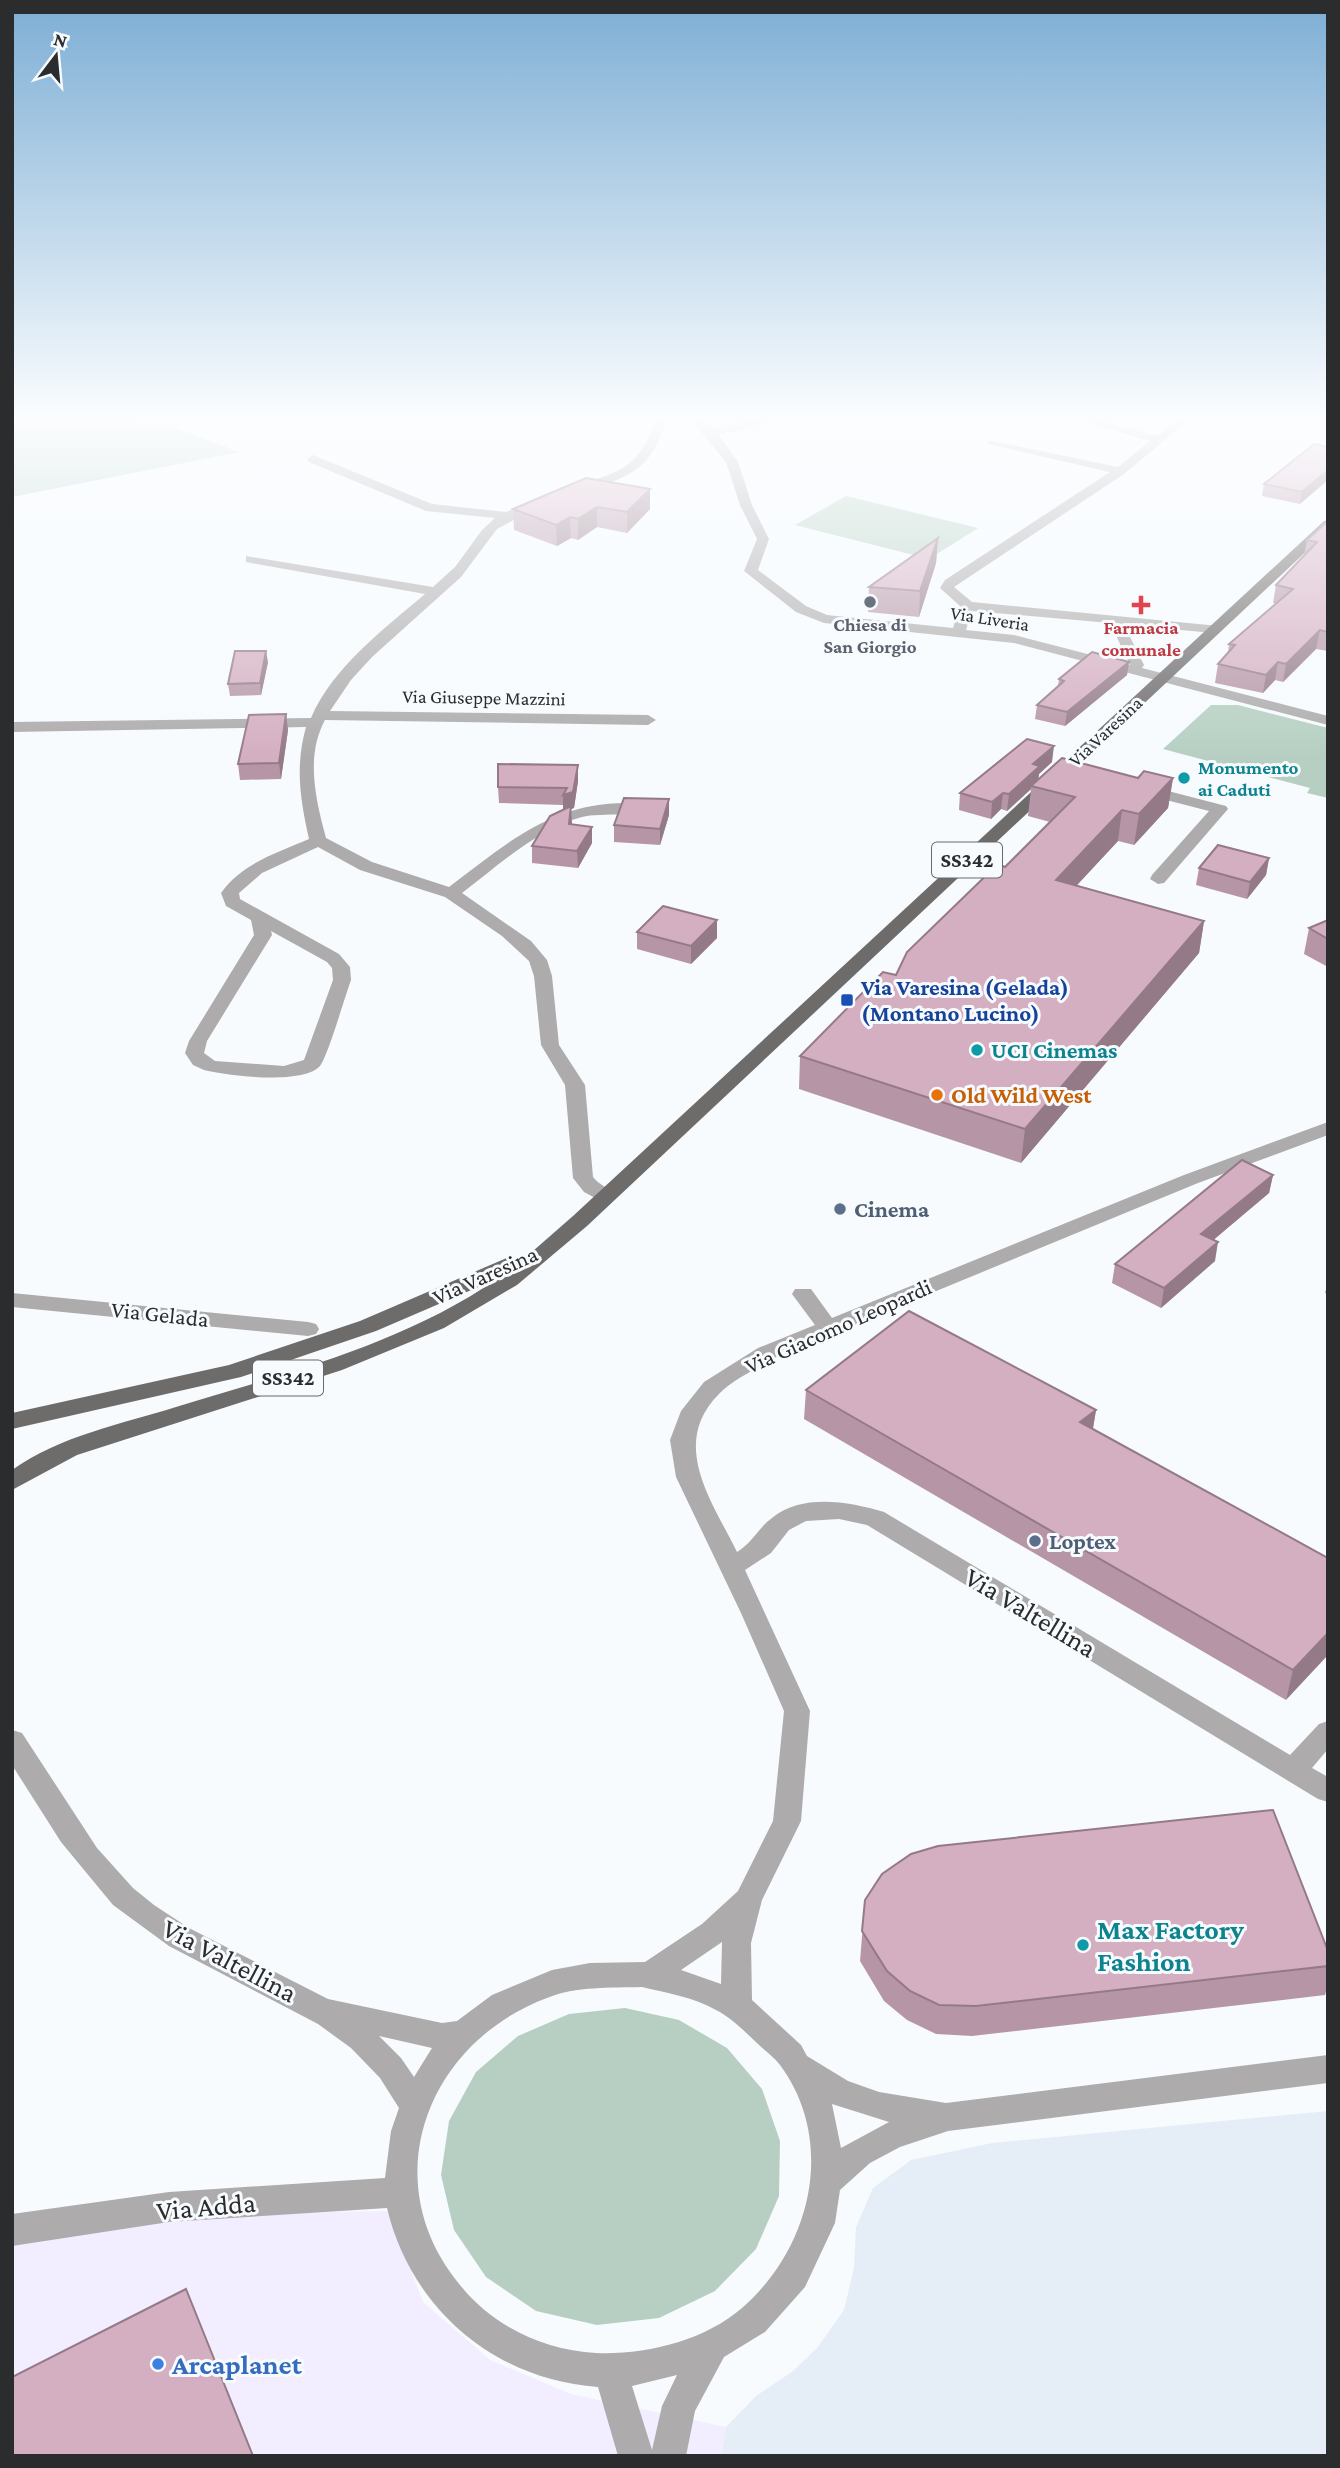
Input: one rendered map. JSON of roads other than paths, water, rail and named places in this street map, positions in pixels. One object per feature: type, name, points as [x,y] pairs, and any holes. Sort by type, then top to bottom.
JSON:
[{"type":"main road","name":"Via Varesina","points":[[606,1196],[1321,530]]},
{"type":"main road","name":"SS342","points":[[550,1246],[606,1196]]},
{"type":"main road","name":"Via Varesina","points":[[12,1421],[233,1372],[368,1326],[550,1246]]},
{"type":"main road","name":"Via Varesina","points":[[12,1482],[36,1465],[69,1449],[349,1358],[441,1321],[487,1296],[550,1246]]},
{"type":"street","points":[[490,530],[458,572],[433,591],[406,620],[374,646],[324,702],[307,751],[306,774],[310,811],[318,841],[366,866],[451,893],[517,938],[538,960],[543,976],[550,1045],[575,1085],[583,1178],[592,1188],[606,1196]]},
{"type":"street","name":"Via Liveria","points":[[758,530],[763,540],[751,571],[801,609],[824,619],[960,631],[1014,639],[1328,721]]},
{"type":"street","points":[[960,631],[967,606],[964,600],[947,588],[950,583],[1030,530]]},
{"type":"street","points":[[251,559],[433,591]]},
{"type":"street","points":[[967,606],[1214,629]]},
{"type":"street","points":[[1115,620],[1137,665]]},
{"type":"street","name":"Via Giuseppe Mazzini","points":[[12,727],[317,719],[648,720]]},
{"type":"street","points":[[1065,769],[1091,776]]},
{"type":"street","points":[[1129,786],[1220,809],[1158,879]]},
{"type":"street","points":[[451,893],[517,846],[565,818],[582,812],[660,807]]},
{"type":"street","points":[[257,915],[262,923],[263,935],[198,1041],[194,1053],[200,1061],[211,1066],[284,1072],[300,1070],[312,1063],[319,1049],[342,980],[341,967],[333,958],[257,915],[232,902],[230,893],[234,884],[251,873],[318,841]]},
{"type":"street","name":"Via Giacomo Leopardi","points":[[738,2007],[736,1944],[748,1900],[788,1821],[797,1711],[688,1477],[682,1440],[693,1411],[712,1387],[766,1353],[1191,1180],[1328,1128]]},
{"type":"street","points":[[803,1294],[827,1326]]},
{"type":"street","name":"Via Gelada","points":[[12,1300],[309,1329]]},
{"type":"street","name":"Via Valtellina","points":[[731,1567],[760,1549],[781,1524],[799,1514],[824,1510],[851,1512],[875,1518],[1328,1791]]},
{"type":"street","points":[[1293,1770],[1328,1731]]},
{"type":"street","name":"Via Valtellina","points":[[12,1741],[78,1846],[116,1891],[194,1947],[324,2010],[442,2037],[464,2033]]},
{"type":"street","name":"Via Giacomo Leopardi","points":[[649,1976],[712,1933],[748,1900]]},
{"type":"street","points":[[583,1975],[649,1976],[691,1984],[738,2007],[771,2033],[798,2067],[816,2104],[826,2138],[828,2180],[818,2232],[796,2276],[765,2312],[710,2349],[660,2366],[611,2372],[556,2365],[509,2347],[466,2318],[432,2280],[410,2235],[401,2192],[402,2146],[414,2104],[436,2065],[464,2033],[495,2008],[537,1987],[583,1975]]},
{"type":"street","name":"Via Valtellina","points":[[324,2010],[384,2060],[402,2080],[414,2104]]},
{"type":"street","points":[[798,2067],[838,2092],[879,2106],[948,2117]]},
{"type":"street","points":[[828,2180],[859,2153],[892,2135],[948,2117],[1328,2069]]},
{"type":"street","name":"Via Adda","points":[[12,2230],[169,2207],[401,2192]]},
{"type":"street","points":[[668,2456],[679,2406],[710,2349]]},
{"type":"street","points":[[611,2372],[636,2456]]},
{"type":"place","name":"Chiesa di San Giorgio","points":[[870,602]]},
{"type":"place","name":"Farmacia comunale","points":[[1141,605]]},
{"type":"place","name":"Monumento ai Caduti","points":[[1184,778]]},
{"type":"place","name":"Via Varesina (Gelada) (Montano Lucino)","points":[[847,1000]]},
{"type":"place","name":"UCI Cinemas","points":[[977,1050]]},
{"type":"place","name":"Old Wild West","points":[[937,1095]]},
{"type":"place","name":"Cinema","points":[[840,1209]]},
{"type":"place","name":"Loptex","points":[[1035,1541]]},
{"type":"place","name":"Max Factory Fashion","points":[[1083,1945]]},
{"type":"place","name":"Arcaplanet","points":[[158,2364]]}]
